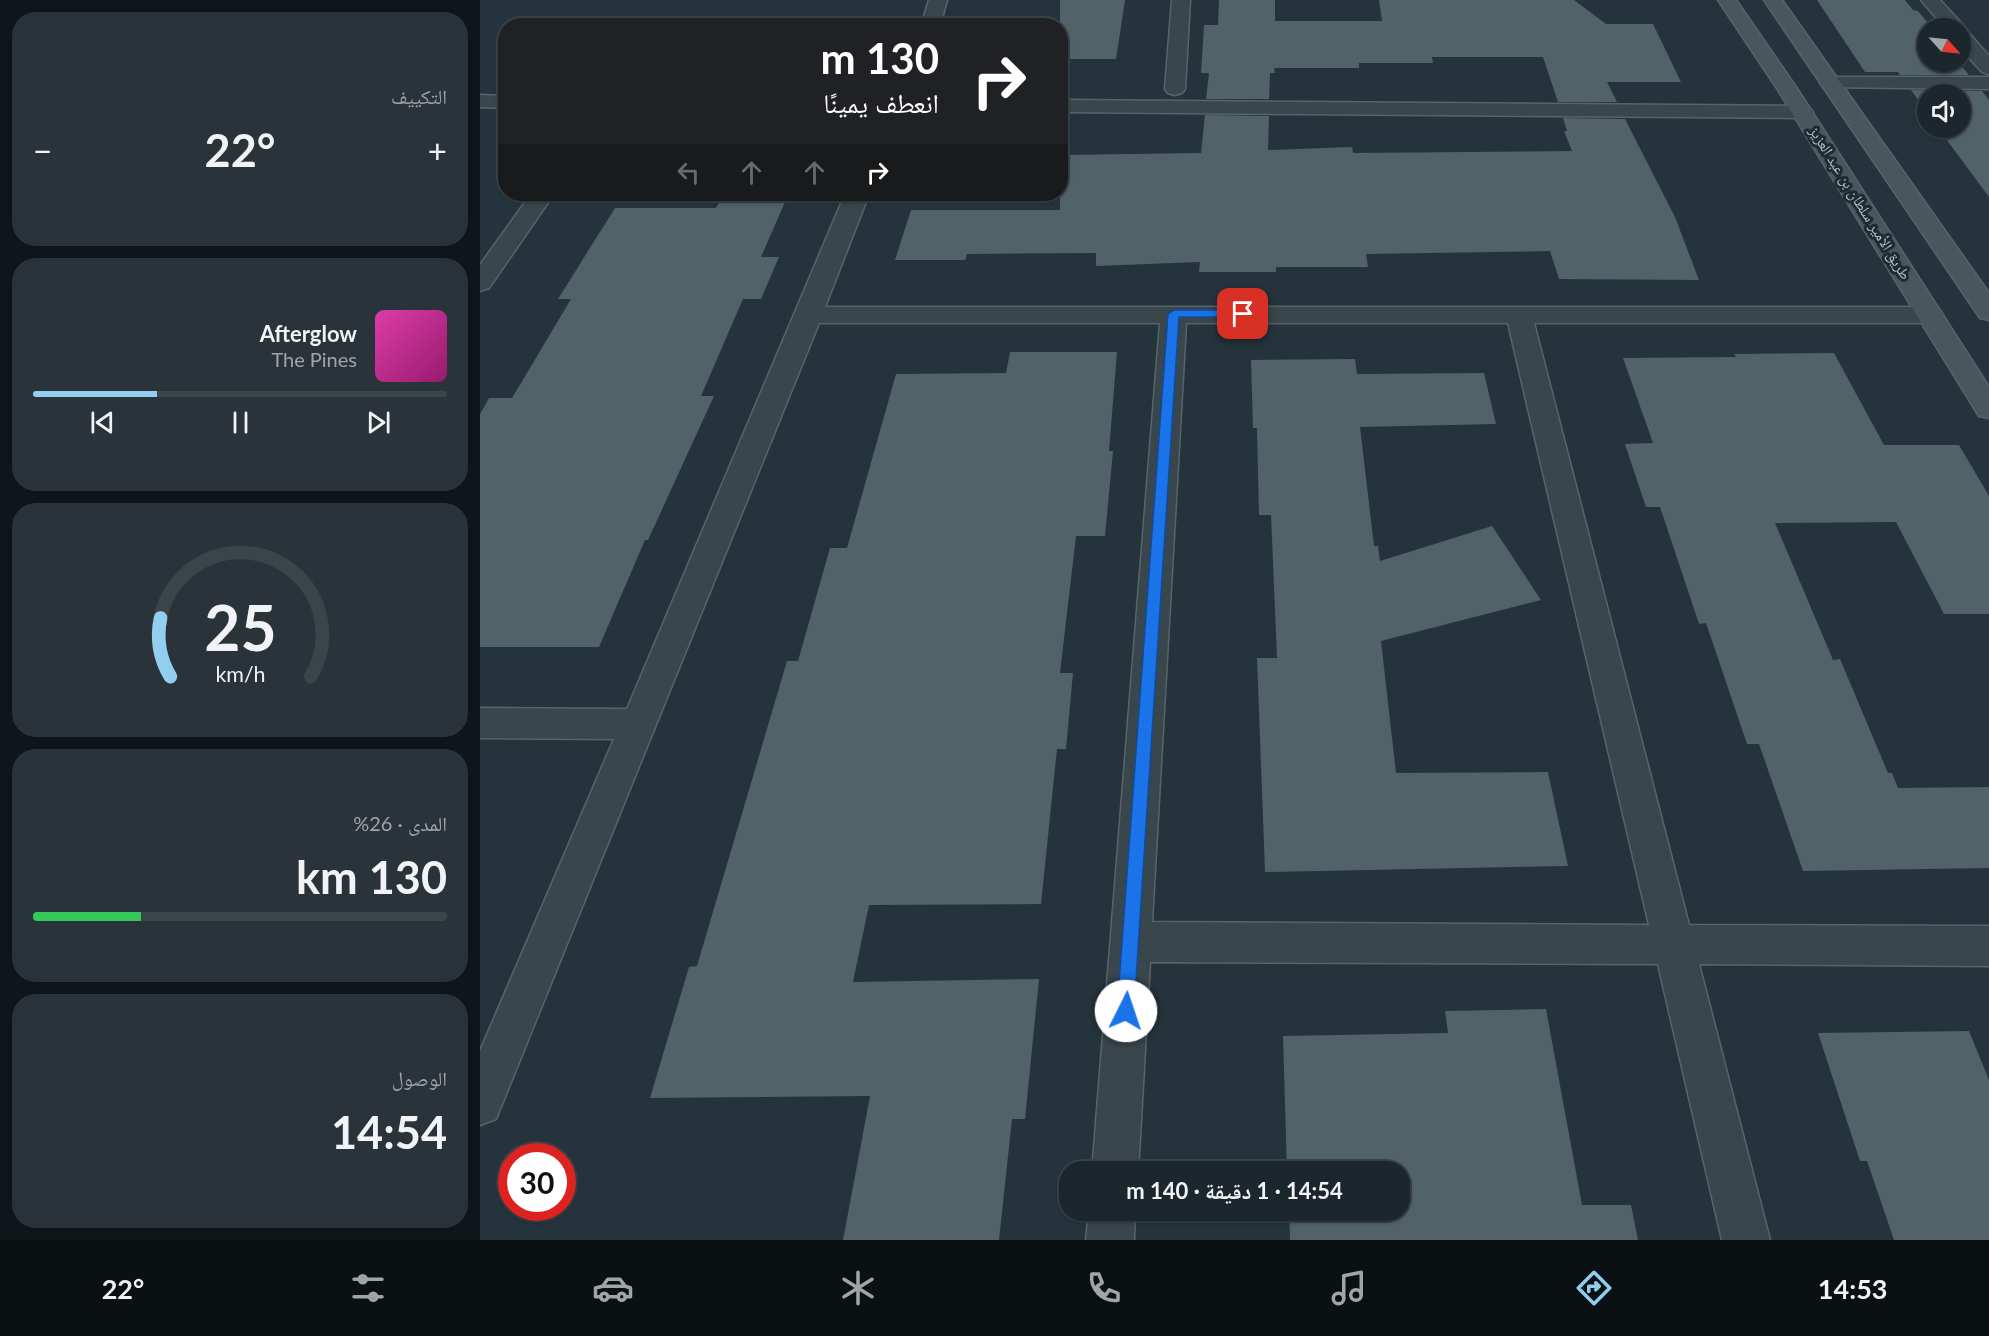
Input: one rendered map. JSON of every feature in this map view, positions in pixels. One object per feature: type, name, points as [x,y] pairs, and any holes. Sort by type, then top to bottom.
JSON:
[{"type":"main road","name":"طريق الأمير سلطان بن عبد العزيز","points":[[1727,0],[1788,90],[1989,409]]},
{"type":"main road","points":[[1773,0],[1830,83],[1854,104],[1989,312]]},
{"type":"street","points":[[932,18],[938,0]]},
{"type":"street","points":[[1175,89],[1181,0]]},
{"type":"street","points":[[1930,0],[1946,18]]},
{"type":"street","points":[[1971,48],[1989,68]]},
{"type":"street","points":[[1830,83],[1989,83]]},
{"type":"street","points":[[480,85],[498,86]]},
{"type":"street","points":[[1068,89],[1411,89]]},
{"type":"street","points":[[1765,90],[1788,90]]},
{"type":"street","points":[[480,101],[498,102]]},
{"type":"street","points":[[1068,106],[1802,112]]},
{"type":"street","points":[[480,283],[537,201]]},
{"type":"street","points":[[480,1103],[809,315],[854,201]]},
{"type":"street","points":[[1116,1161],[1174,314]]},
{"type":"street","points":[[1519,314],[1746,1240]]},
{"type":"street","points":[[809,315],[1930,315]]},
{"type":"street","points":[[480,723],[639,724]]},
{"type":"street","points":[[1131,942],[1989,946]]},
{"type":"street","points":[[1110,1240],[1111,1221]]},
{"type":"building","points":[[1060,0],[1125,0],[1116,59],[1068,59],[1068,18],[1060,18]]},
{"type":"building","points":[[1219,0],[1275,0],[1275,21],[1382,21],[1379,0],[1574,0],[1606,24],[1653,24],[1681,82],[1607,82],[1617,102],[1558,102],[1543,57],[1432,57],[1433,63],[1359,63],[1359,68],[1274,68],[1275,73],[1270,73],[1269,99],[1206,99],[1209,73],[1201,73],[1204,25],[1218,25]]},
{"type":"building","points":[[1817,0],[1905,0],[1924,18],[1917,18],[1917,72],[1966,72],[1969,75],[1900,75],[1898,72],[1865,72]]},
{"type":"building","points":[[1911,90],[1917,90],[1917,98]]},
{"type":"building","points":[[1971,91],[1982,91],[1989,100],[1989,197],[1945,138],[1971,138]]},
{"type":"building","points":[[1205,115],[1269,116],[1268,150],[1352,147],[1353,153],[1572,151],[1564,131],[1567,131],[1563,118],[1625,119],[1675,217],[1699,280],[1559,279],[1550,251],[1366,254],[1368,267],[1276,267],[1276,272],[1199,272],[1200,262],[1096,266],[1096,253],[967,254],[965,260],[895,260],[911,210],[1060,210],[1060,201],[1068,201],[1068,155],[1201,153]]},
{"type":"building","points":[[719,202],[785,202],[761,257],[779,257],[761,299],[743,299],[701,396],[714,396],[648,540],[645,540],[599,647],[480,647],[480,414],[489,398],[512,398],[571,299],[558,299],[615,208],[716,208]]},
{"type":"building","points":[[1010,352],[1117,352],[1109,451],[1113,451],[1105,536],[1076,536],[1060,673],[1073,673],[1066,749],[1057,749],[1041,904],[869,905],[853,982],[1039,979],[1025,1119],[1012,1119],[999,1240],[843,1240],[870,1096],[650,1098],[689,967],[697,966],[787,661],[798,661],[830,548],[847,548],[896,374],[1006,373]]},
{"type":"building","points":[[1834,353],[1884,445],[1959,445],[1989,496],[1989,614],[1944,614],[1896,522],[1775,523],[1833,660],[1840,659],[1888,773],[1892,773],[1898,788],[1989,787],[1989,868],[1803,871],[1759,744],[1747,744],[1706,623],[1699,624],[1660,507],[1646,507],[1625,444],[1653,443],[1623,358]]},
{"type":"building","points":[[1355,359],[1357,374],[1484,373],[1496,424],[1360,427],[1374,546],[1378,546],[1380,561],[1492,526],[1541,600],[1381,641],[1396,773],[1548,772],[1568,866],[1265,872],[1257,658],[1277,658],[1271,515],[1259,515],[1257,428],[1253,428],[1251,360]]},
{"type":"building","points":[[1546,1009],[1582,1205],[1631,1205],[1638,1240],[1290,1240],[1289,1221],[1410,1221],[1410,1161],[1287,1161],[1283,1036],[1448,1033],[1445,1011]]},
{"type":"building","points":[[1969,1031],[1989,1080],[1989,1240],[1894,1240],[1867,1161],[1860,1161],[1818,1033]]},
{"type":"route","points":[[1126,1011],[1174,314],[1243,314]]}]
